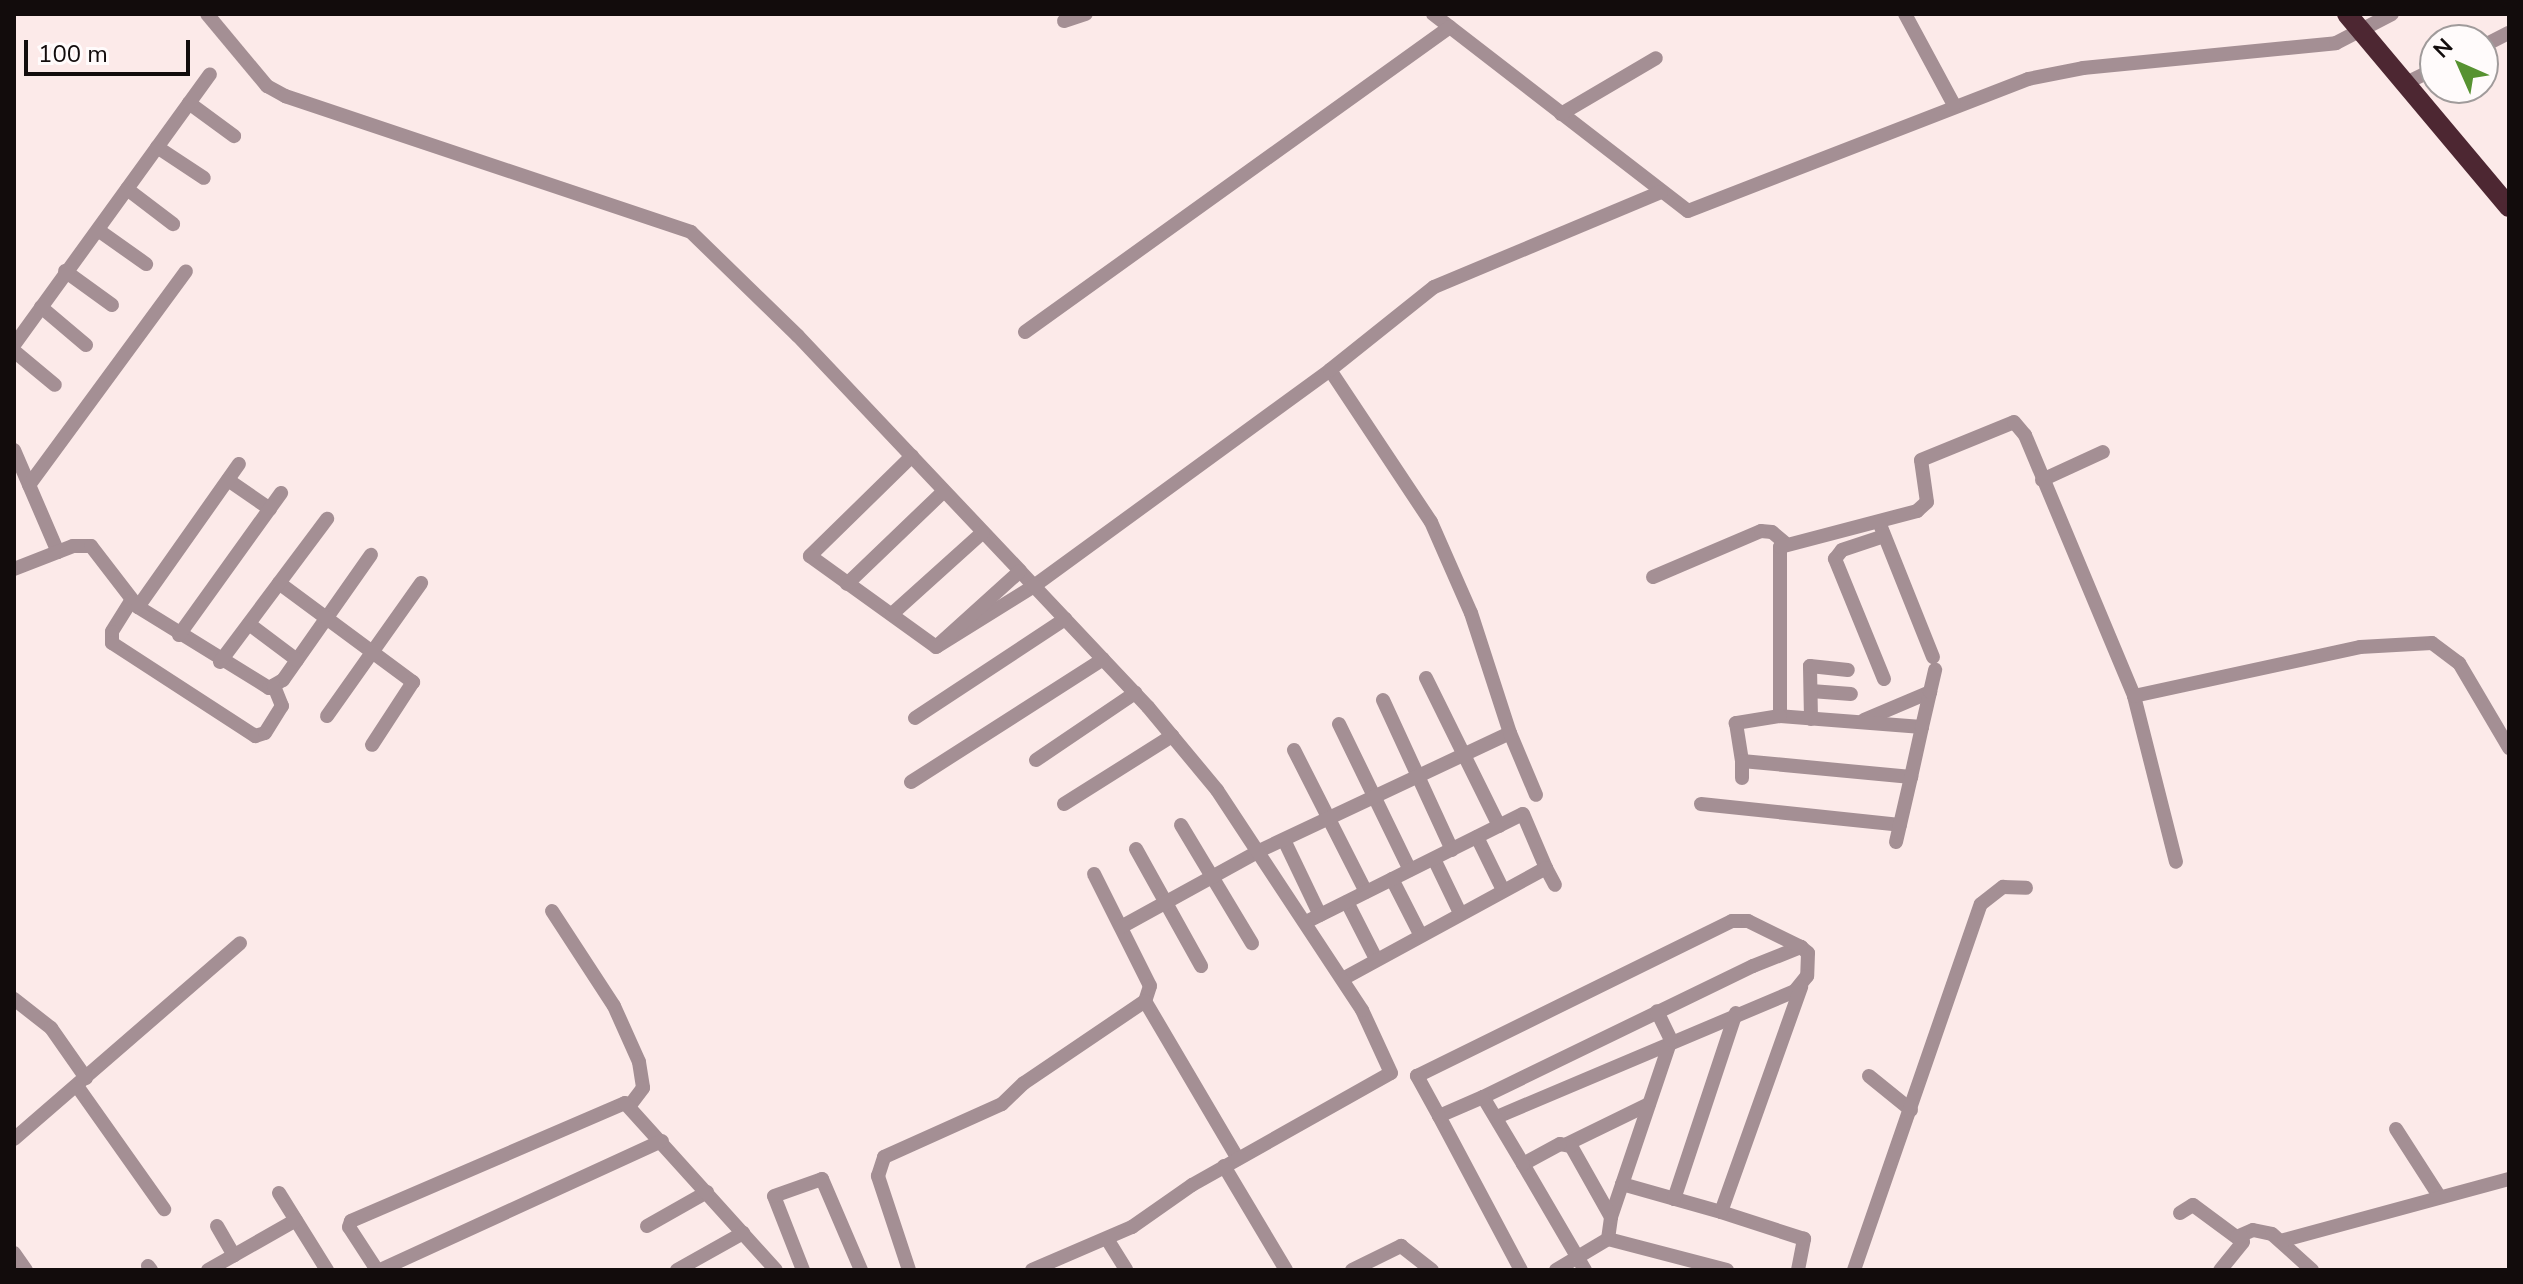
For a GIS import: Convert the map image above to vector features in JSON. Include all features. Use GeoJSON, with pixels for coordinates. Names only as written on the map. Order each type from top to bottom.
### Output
{"type":"FeatureCollection","features":[{"type":"Feature","properties":{"kind":"highway"},"geometry":{"type":"LineString","coordinates":[[2354,22],[2509,207]]}},
{"type":"Feature","properties":{"kind":"street"},"geometry":{"type":"LineString","coordinates":[[207,14],[267,86],[285,96],[691,232],[912,456],[1135,693],[1172,736],[1259,851],[1306,922],[1342,979],[1391,1073],[1231,1163],[1107,1239],[1032,1270]]}},
{"type":"Feature","properties":{"kind":"street"},"geometry":{"type":"LineString","coordinates":[[1064,21],[1086,14]]}},
{"type":"Feature","properties":{"kind":"street"},"geometry":{"type":"LineString","coordinates":[[1025,332],[1443,21],[1461,14]]}},
{"type":"Feature","properties":{"kind":"street"},"geometry":{"type":"LineString","coordinates":[[1905,14],[1954,105]]}},
{"type":"Feature","properties":{"kind":"street"},"geometry":{"type":"LineString","coordinates":[[1443,21],[1688,211],[1697,210],[1954,105],[2058,72],[2336,43],[2354,22],[2392,14]]}},
{"type":"Feature","properties":{"kind":"street"},"geometry":{"type":"LineString","coordinates":[[1561,114],[1656,58]]}},
{"type":"Feature","properties":{"kind":"street"},"geometry":{"type":"LineString","coordinates":[[55,385],[14,348],[65,271],[210,74]]}},
{"type":"Feature","properties":{"kind":"street"},"geometry":{"type":"LineString","coordinates":[[2406,83],[2419,77]]}},
{"type":"Feature","properties":{"kind":"street"},"geometry":{"type":"LineString","coordinates":[[189,103],[234,136]]}},
{"type":"Feature","properties":{"kind":"street"},"geometry":{"type":"LineString","coordinates":[[157,147],[204,178]]}},
{"type":"Feature","properties":{"kind":"street"},"geometry":{"type":"LineString","coordinates":[[127,189],[173,224]]}},
{"type":"Feature","properties":{"kind":"street"},"geometry":{"type":"LineString","coordinates":[[936,647],[1034,586],[1330,370],[1434,287],[1661,192]]}},
{"type":"Feature","properties":{"kind":"street"},"geometry":{"type":"LineString","coordinates":[[98,230],[146,264]]}},
{"type":"Feature","properties":{"kind":"street"},"geometry":{"type":"LineString","coordinates":[[65,271],[112,305]]}},
{"type":"Feature","properties":{"kind":"street"},"geometry":{"type":"LineString","coordinates":[[29,485],[186,271]]}},
{"type":"Feature","properties":{"kind":"street"},"geometry":{"type":"LineString","coordinates":[[41,307],[86,345]]}},
{"type":"Feature","properties":{"kind":"street"},"geometry":{"type":"LineString","coordinates":[[1330,370],[1431,522],[1471,613],[1510,733],[1536,795]]}},
{"type":"Feature","properties":{"kind":"street"},"geometry":{"type":"LineString","coordinates":[[1784,542],[1917,511],[1927,502],[1919,468],[1925,456],[2007,422],[2021,427],[2134,696],[2176,862]]}},
{"type":"Feature","properties":{"kind":"street"},"geometry":{"type":"LineString","coordinates":[[14,450],[58,552]]}},
{"type":"Feature","properties":{"kind":"street"},"geometry":{"type":"LineString","coordinates":[[2042,480],[2103,452]]}},
{"type":"Feature","properties":{"kind":"street"},"geometry":{"type":"LineString","coordinates":[[912,456],[813,550],[812,561],[936,647]]}},
{"type":"Feature","properties":{"kind":"street"},"geometry":{"type":"LineString","coordinates":[[239,464],[112,632],[112,643],[255,736],[265,733],[282,706],[274,686]]}},
{"type":"Feature","properties":{"kind":"street"},"geometry":{"type":"LineString","coordinates":[[228,480],[270,509]]}},
{"type":"Feature","properties":{"kind":"street"},"geometry":{"type":"LineString","coordinates":[[847,584],[944,491]]}},
{"type":"Feature","properties":{"kind":"street"},"geometry":{"type":"LineString","coordinates":[[179,635],[281,493]]}},
{"type":"Feature","properties":{"kind":"street"},"geometry":{"type":"LineString","coordinates":[[220,662],[327,519]]}},
{"type":"Feature","properties":{"kind":"street"},"geometry":{"type":"LineString","coordinates":[[1878,520],[1934,663],[1896,842]]}},
{"type":"Feature","properties":{"kind":"street"},"geometry":{"type":"LineString","coordinates":[[1653,577],[1761,531],[1772,532],[1784,542]]}},
{"type":"Feature","properties":{"kind":"street"},"geometry":{"type":"LineString","coordinates":[[892,614],[983,532]]}},
{"type":"Feature","properties":{"kind":"street"},"geometry":{"type":"LineString","coordinates":[[1884,536],[1842,550],[1835,559],[1884,679]]}},
{"type":"Feature","properties":{"kind":"street"},"geometry":{"type":"LineString","coordinates":[[1780,716],[1776,559],[1784,542]]}},
{"type":"Feature","properties":{"kind":"street"},"geometry":{"type":"LineString","coordinates":[[14,569],[58,552],[91,546],[134,604],[263,688],[274,686],[297,660],[371,555]]}},
{"type":"Feature","properties":{"kind":"street"},"geometry":{"type":"LineString","coordinates":[[936,647],[1020,571]]}},
{"type":"Feature","properties":{"kind":"street"},"geometry":{"type":"LineString","coordinates":[[279,583],[413,682],[372,745]]}},
{"type":"Feature","properties":{"kind":"street"},"geometry":{"type":"LineString","coordinates":[[327,716],[421,583]]}},
{"type":"Feature","properties":{"kind":"street"},"geometry":{"type":"LineString","coordinates":[[915,718],[1065,619]]}},
{"type":"Feature","properties":{"kind":"street"},"geometry":{"type":"LineString","coordinates":[[249,624],[297,660]]}},
{"type":"Feature","properties":{"kind":"street"},"geometry":{"type":"LineString","coordinates":[[2134,696],[2360,647],[2432,643],[2459,663],[2509,748]]}},
{"type":"Feature","properties":{"kind":"street"},"geometry":{"type":"LineString","coordinates":[[911,782],[1103,659]]}},
{"type":"Feature","properties":{"kind":"street"},"geometry":{"type":"LineString","coordinates":[[1811,719],[1810,666],[1848,670]]}},
{"type":"Feature","properties":{"kind":"street"},"geometry":{"type":"LineString","coordinates":[[1426,678],[1499,826]]}},
{"type":"Feature","properties":{"kind":"street"},"geometry":{"type":"LineString","coordinates":[[1811,691],[1851,694]]}},
{"type":"Feature","properties":{"kind":"street"},"geometry":{"type":"LineString","coordinates":[[1860,722],[1930,692]]}},
{"type":"Feature","properties":{"kind":"street"},"geometry":{"type":"LineString","coordinates":[[1036,760],[1135,693]]}},
{"type":"Feature","properties":{"kind":"street"},"geometry":{"type":"LineString","coordinates":[[1383,700],[1452,850]]}},
{"type":"Feature","properties":{"kind":"street"},"geometry":{"type":"LineString","coordinates":[[1742,778],[1736,723],[1780,716],[1922,727]]}},
{"type":"Feature","properties":{"kind":"street"},"geometry":{"type":"LineString","coordinates":[[1339,724],[1410,870]]}},
{"type":"Feature","properties":{"kind":"street"},"geometry":{"type":"LineString","coordinates":[[1121,927],[1215,878],[1259,851],[1510,733]]}},
{"type":"Feature","properties":{"kind":"street"},"geometry":{"type":"LineString","coordinates":[[1064,804],[1172,736]]}},
{"type":"Feature","properties":{"kind":"street"},"geometry":{"type":"LineString","coordinates":[[1294,750],[1366,892]]}},
{"type":"Feature","properties":{"kind":"street"},"geometry":{"type":"LineString","coordinates":[[1742,761],[1911,777]]}},
{"type":"Feature","properties":{"kind":"street"},"geometry":{"type":"LineString","coordinates":[[1701,804],[1900,825]]}},
{"type":"Feature","properties":{"kind":"street"},"geometry":{"type":"LineString","coordinates":[[1306,922],[1523,814],[1555,885]]}},
{"type":"Feature","properties":{"kind":"street"},"geometry":{"type":"LineString","coordinates":[[1181,825],[1252,943]]}},
{"type":"Feature","properties":{"kind":"street"},"geometry":{"type":"LineString","coordinates":[[1477,837],[1503,890]]}},
{"type":"Feature","properties":{"kind":"street"},"geometry":{"type":"LineString","coordinates":[[1284,840],[1320,915]]}},
{"type":"Feature","properties":{"kind":"street"},"geometry":{"type":"LineString","coordinates":[[1136,849],[1201,966]]}},
{"type":"Feature","properties":{"kind":"street"},"geometry":{"type":"LineString","coordinates":[[1434,859],[1460,913]]}},
{"type":"Feature","properties":{"kind":"street"},"geometry":{"type":"LineString","coordinates":[[1342,979],[1546,868]]}},
{"type":"Feature","properties":{"kind":"street"},"geometry":{"type":"LineString","coordinates":[[909,1270],[878,1176],[884,1157],[1002,1104],[1024,1083],[1145,1001],[1150,986],[1094,874]]}},
{"type":"Feature","properties":{"kind":"street"},"geometry":{"type":"LineString","coordinates":[[1392,879],[1420,934]]}},
{"type":"Feature","properties":{"kind":"street"},"geometry":{"type":"LineString","coordinates":[[1854,1270],[1981,904],[2003,887],[2026,888]]}},
{"type":"Feature","properties":{"kind":"street"},"geometry":{"type":"LineString","coordinates":[[1347,902],[1376,959]]}},
{"type":"Feature","properties":{"kind":"street"},"geometry":{"type":"LineString","coordinates":[[552,911],[614,1006],[639,1062],[643,1088],[630,1105]]}},
{"type":"Feature","properties":{"kind":"street"},"geometry":{"type":"LineString","coordinates":[[1521,1270],[1439,1116],[1418,1084],[1421,1073],[1732,921],[1748,921],[1801,947],[1809,957],[1721,1212]]}},
{"type":"Feature","properties":{"kind":"street"},"geometry":{"type":"LineString","coordinates":[[14,1139],[240,943]]}},
{"type":"Feature","properties":{"kind":"street"},"geometry":{"type":"LineString","coordinates":[[1439,1116],[1657,1011],[1801,947]]}},
{"type":"Feature","properties":{"kind":"street"},"geometry":{"type":"LineString","coordinates":[[1497,1117],[1801,987]]}},
{"type":"Feature","properties":{"kind":"street"},"geometry":{"type":"LineString","coordinates":[[14,999],[51,1028],[81,1082],[164,1209]]}},
{"type":"Feature","properties":{"kind":"street"},"geometry":{"type":"LineString","coordinates":[[1145,1001],[1286,1270]]}},
{"type":"Feature","properties":{"kind":"street"},"geometry":{"type":"LineString","coordinates":[[1556,1270],[1582,1263],[1608,1239],[1611,1217],[1671,1040],[1657,1011]]}},
{"type":"Feature","properties":{"kind":"street"},"geometry":{"type":"LineString","coordinates":[[1674,1199],[1736,1013]]}},
{"type":"Feature","properties":{"kind":"street"},"geometry":{"type":"LineString","coordinates":[[1869,1076],[1911,1110]]}},
{"type":"Feature","properties":{"kind":"street"},"geometry":{"type":"LineString","coordinates":[[1483,1097],[1582,1263]]}},
{"type":"Feature","properties":{"kind":"street"},"geometry":{"type":"LineString","coordinates":[[662,1141],[378,1270],[349,1227],[351,1221],[539,1137],[620,1104],[630,1105],[662,1141],[743,1233],[776,1270]]}},
{"type":"Feature","properties":{"kind":"street"},"geometry":{"type":"LineString","coordinates":[[1523,1164],[1649,1104]]}},
{"type":"Feature","properties":{"kind":"street"},"geometry":{"type":"LineString","coordinates":[[2396,1129],[2439,1196]]}},
{"type":"Feature","properties":{"kind":"street"},"geometry":{"type":"LineString","coordinates":[[1567,1144],[1575,1150],[1611,1217]]}},
{"type":"Feature","properties":{"kind":"street"},"geometry":{"type":"LineString","coordinates":[[803,1270],[774,1196],[822,1179],[861,1270]]}},
{"type":"Feature","properties":{"kind":"street"},"geometry":{"type":"LineString","coordinates":[[2284,1240],[2509,1179]]}},
{"type":"Feature","properties":{"kind":"street"},"geometry":{"type":"LineString","coordinates":[[1622,1184],[1805,1240],[1798,1270]]}},
{"type":"Feature","properties":{"kind":"street"},"geometry":{"type":"LineString","coordinates":[[647,1226],[707,1192]]}},
{"type":"Feature","properties":{"kind":"street"},"geometry":{"type":"LineString","coordinates":[[279,1193],[325,1265],[307,1270]]}},
{"type":"Feature","properties":{"kind":"street"},"geometry":{"type":"LineString","coordinates":[[2180,1213],[2193,1205],[2237,1237],[2243,1246],[2220,1270]]}},
{"type":"Feature","properties":{"kind":"street"},"geometry":{"type":"LineString","coordinates":[[208,1270],[296,1220]]}},
{"type":"Feature","properties":{"kind":"street"},"geometry":{"type":"LineString","coordinates":[[217,1226],[234,1255]]}},
{"type":"Feature","properties":{"kind":"street"},"geometry":{"type":"LineString","coordinates":[[2237,1237],[2253,1230],[2284,1240],[2312,1270]]}},
{"type":"Feature","properties":{"kind":"street"},"geometry":{"type":"LineString","coordinates":[[677,1270],[743,1233]]}},
{"type":"Feature","properties":{"kind":"street"},"geometry":{"type":"LineString","coordinates":[[1107,1239],[1126,1270]]}},
{"type":"Feature","properties":{"kind":"street"},"geometry":{"type":"LineString","coordinates":[[1608,1239],[1727,1270]]}},
{"type":"Feature","properties":{"kind":"street"},"geometry":{"type":"LineString","coordinates":[[1355,1270],[1401,1246],[1432,1270]]}},
{"type":"Feature","properties":{"kind":"street"},"geometry":{"type":"LineString","coordinates":[[14,1253],[26,1270]]}}]}
